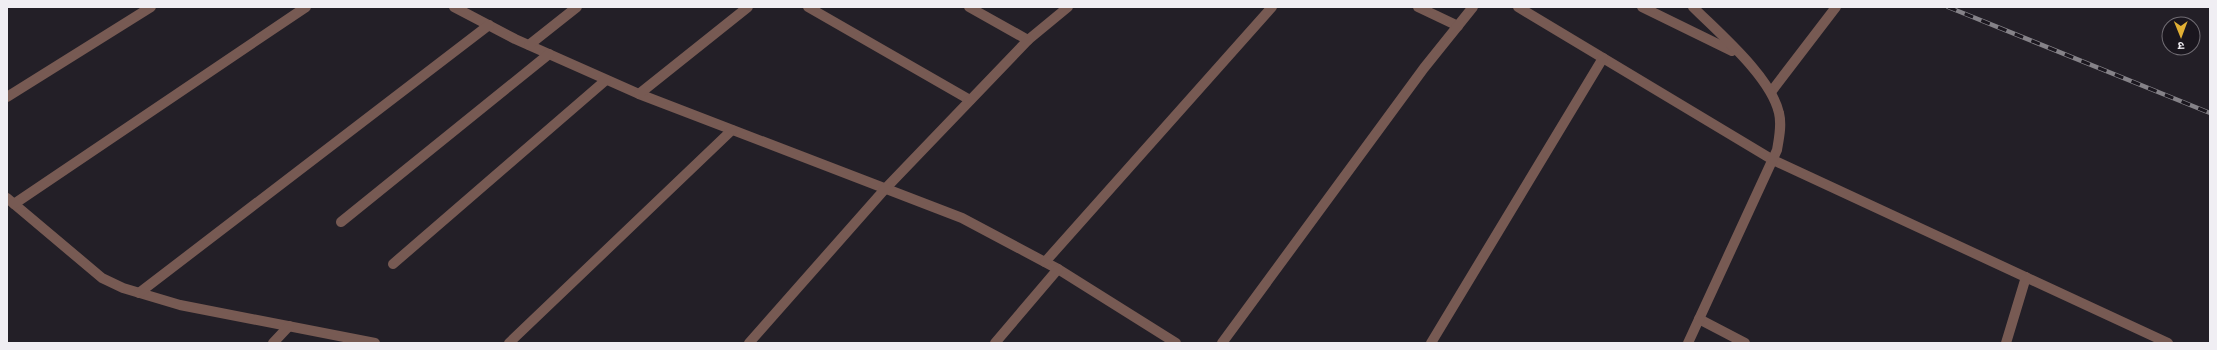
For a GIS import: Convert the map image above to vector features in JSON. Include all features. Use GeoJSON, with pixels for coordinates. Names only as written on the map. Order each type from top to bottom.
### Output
{"type":"FeatureCollection","features":[{"type":"Feature","properties":{"kind":"street"},"geometry":{"type":"LineString","coordinates":[[7,97],[151,7]]}},
{"type":"Feature","properties":{"kind":"street"},"geometry":{"type":"LineString","coordinates":[[306,7],[11,201],[102,278],[139,293],[180,305],[375,343]]}},
{"type":"Feature","properties":{"kind":"street"},"geometry":{"type":"LineString","coordinates":[[454,7],[529,45],[639,94],[962,218],[1058,269],[1176,343]]}},
{"type":"Feature","properties":{"kind":"street"},"geometry":{"type":"LineString","coordinates":[[529,45],[577,7]]}},
{"type":"Feature","properties":{"kind":"street"},"geometry":{"type":"LineString","coordinates":[[639,94],[748,7]]}},
{"type":"Feature","properties":{"kind":"street"},"geometry":{"type":"LineString","coordinates":[[808,7],[970,100]]}},
{"type":"Feature","properties":{"kind":"street"},"geometry":{"type":"LineString","coordinates":[[968,7],[1028,40]]}},
{"type":"Feature","properties":{"kind":"street"},"geometry":{"type":"LineString","coordinates":[[749,343],[885,189],[1028,40],[1068,7]]}},
{"type":"Feature","properties":{"kind":"street"},"geometry":{"type":"LineString","coordinates":[[1045,262],[1272,7]]}},
{"type":"Feature","properties":{"kind":"street"},"geometry":{"type":"LineString","coordinates":[[1418,7],[1458,26]]}},
{"type":"Feature","properties":{"kind":"street"},"geometry":{"type":"LineString","coordinates":[[1222,343],[1424,68],[1473,7]]}},
{"type":"Feature","properties":{"kind":"street"},"geometry":{"type":"LineString","coordinates":[[1518,7],[1773,160],[2168,343]]}},
{"type":"Feature","properties":{"kind":"street"},"geometry":{"type":"LineString","coordinates":[[1642,7],[1739,54]]}},
{"type":"Feature","properties":{"kind":"street"},"geometry":{"type":"LineString","coordinates":[[1688,343],[1773,160],[1777,150],[1780,127],[1778,112],[1771,92],[1739,54],[1693,7]]}},
{"type":"Feature","properties":{"kind":"street"},"geometry":{"type":"LineString","coordinates":[[1771,92],[1836,7]]}},
{"type":"Feature","properties":{"kind":"street"},"geometry":{"type":"LineString","coordinates":[[139,293],[489,25]]}},
{"type":"Feature","properties":{"kind":"street"},"geometry":{"type":"LineString","coordinates":[[340,222],[549,54]]}},
{"type":"Feature","properties":{"kind":"street"},"geometry":{"type":"LineString","coordinates":[[1431,343],[1602,58]]}},
{"type":"Feature","properties":{"kind":"street"},"geometry":{"type":"LineString","coordinates":[[393,264],[606,80]]}},
{"type":"Feature","properties":{"kind":"street"},"geometry":{"type":"LineString","coordinates":[[509,343],[732,130]]}},
{"type":"Feature","properties":{"kind":"street"},"geometry":{"type":"LineString","coordinates":[[995,343],[1058,269]]}},
{"type":"Feature","properties":{"kind":"street"},"geometry":{"type":"LineString","coordinates":[[2006,343],[2026,277]]}},
{"type":"Feature","properties":{"kind":"street"},"geometry":{"type":"LineString","coordinates":[[1699,319],[1745,343]]}},
{"type":"Feature","properties":{"kind":"street"},"geometry":{"type":"LineString","coordinates":[[272,343],[289,326]]}},
{"type":"Feature","properties":{"kind":"railway"},"geometry":{"type":"LineString","coordinates":[[1948,7],[2210,113]]}}]}
